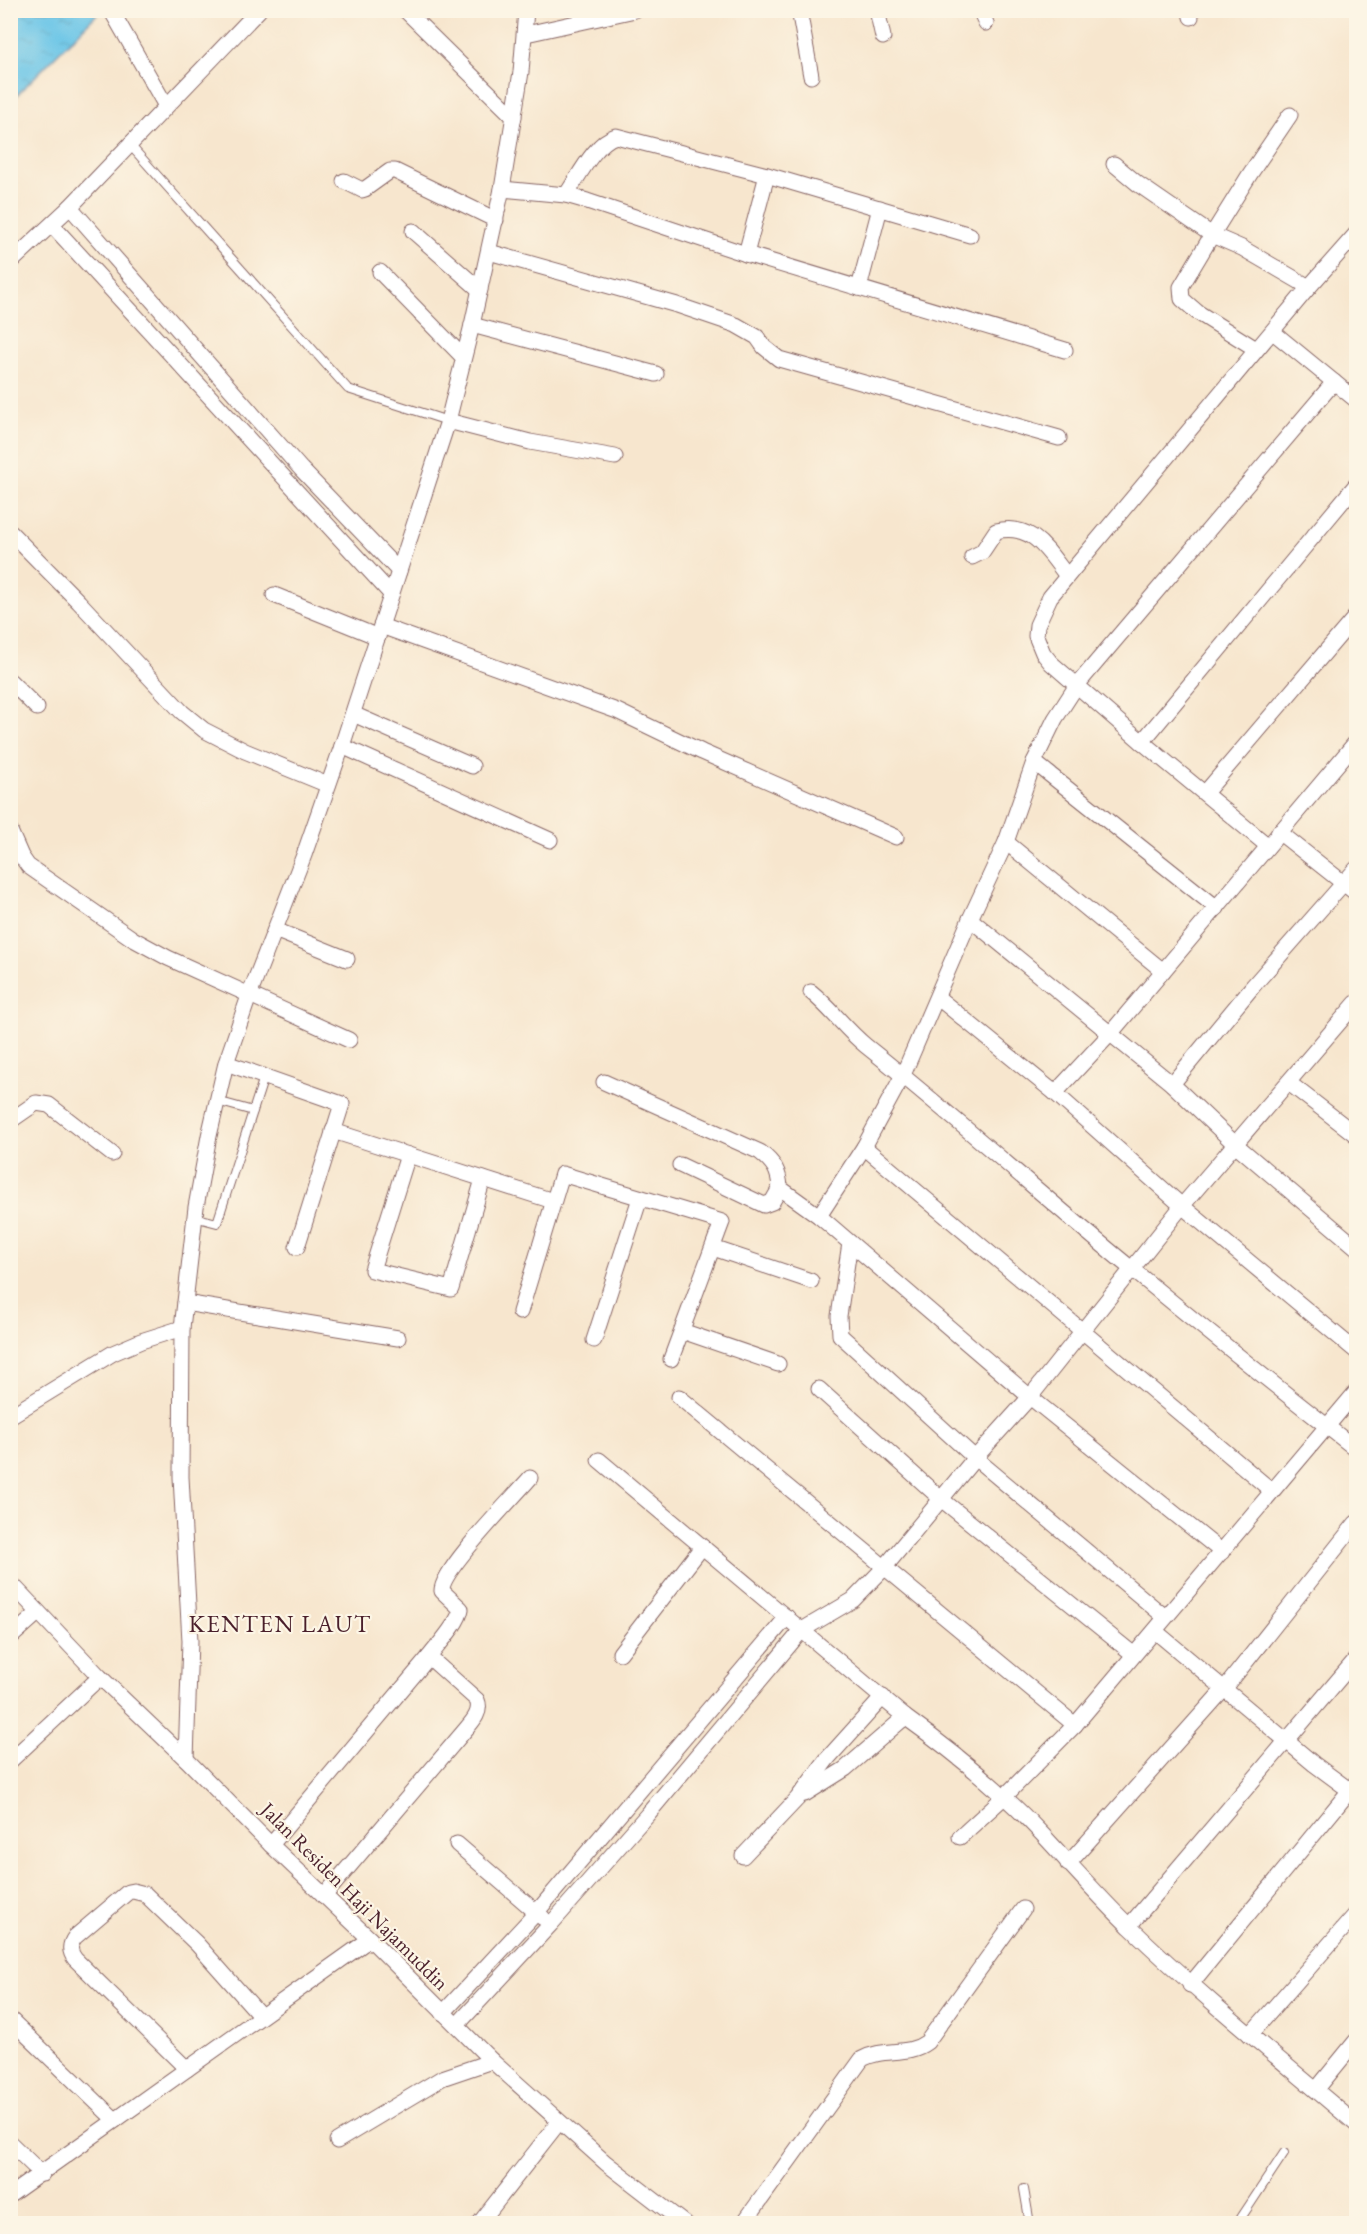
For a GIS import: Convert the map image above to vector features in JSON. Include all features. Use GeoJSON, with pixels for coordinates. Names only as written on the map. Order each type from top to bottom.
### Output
{"type":"FeatureCollection","features":[{"type":"Feature","properties":{"kind":"street"},"geometry":{"type":"LineString","coordinates":[[111,10],[166,106]]}},
{"type":"Feature","properties":{"kind":"street"},"geometry":{"type":"LineString","coordinates":[[10,263],[70,207],[259,10]]}},
{"type":"Feature","properties":{"kind":"street"},"geometry":{"type":"LineString","coordinates":[[405,10],[514,117]]}},
{"type":"Feature","properties":{"kind":"street"},"geometry":{"type":"LineString","coordinates":[[186,1759],[190,1641],[181,1477],[182,1328],[194,1217],[226,1064],[342,746],[448,421],[502,189],[526,34],[526,10]]}},
{"type":"Feature","properties":{"kind":"street"},"geometry":{"type":"LineString","coordinates":[[526,34],[634,10]]}},
{"type":"Feature","properties":{"kind":"street"},"geometry":{"type":"LineString","coordinates":[[799,10],[811,76]]}},
{"type":"Feature","properties":{"kind":"street"},"geometry":{"type":"LineString","coordinates":[[877,10],[883,38]]}},
{"type":"Feature","properties":{"kind":"street"},"geometry":{"type":"LineString","coordinates":[[1256,349],[1197,312],[1182,299],[1180,287],[1250,174],[1290,115]]}},
{"type":"Feature","properties":{"kind":"street"},"geometry":{"type":"LineString","coordinates":[[566,195],[600,146],[609,138],[616,136],[767,175],[970,235]]}},
{"type":"Feature","properties":{"kind":"street"},"geometry":{"type":"LineString","coordinates":[[1114,164],[1138,184],[1212,235],[1242,248],[1309,288]]}},
{"type":"Feature","properties":{"kind":"street"},"geometry":{"type":"LineString","coordinates":[[344,181],[362,190],[367,189],[390,171],[395,171],[496,220]]}},
{"type":"Feature","properties":{"kind":"street"},"geometry":{"type":"LineString","coordinates":[[746,254],[767,175]]}},
{"type":"Feature","properties":{"kind":"street"},"geometry":{"type":"LineString","coordinates":[[502,189],[566,195],[746,254],[1065,350]]}},
{"type":"Feature","properties":{"kind":"street"},"geometry":{"type":"LineString","coordinates":[[70,207],[301,469],[399,571]]}},
{"type":"Feature","properties":{"kind":"street"},"geometry":{"type":"LineString","coordinates":[[859,288],[880,208]]}},
{"type":"Feature","properties":{"kind":"street"},"geometry":{"type":"LineString","coordinates":[[52,225],[391,594]]}},
{"type":"Feature","properties":{"kind":"street"},"geometry":{"type":"LineString","coordinates":[[412,231],[480,290]]}},
{"type":"Feature","properties":{"kind":"street"},"geometry":{"type":"LineString","coordinates":[[1268,846],[1142,742],[1052,663],[1043,653],[1036,636],[1037,625],[1050,597],[1067,576],[1256,349],[1356,234]]}},
{"type":"Feature","properties":{"kind":"street"},"geometry":{"type":"LineString","coordinates":[[489,252],[677,305],[736,325],[757,337],[764,347],[779,359],[1059,438]]}},
{"type":"Feature","properties":{"kind":"street"},"geometry":{"type":"LineString","coordinates":[[380,272],[463,357]]}},
{"type":"Feature","properties":{"kind":"street"},"geometry":{"type":"LineString","coordinates":[[472,325],[656,374]]}},
{"type":"Feature","properties":{"kind":"street"},"geometry":{"type":"LineString","coordinates":[[1273,332],[1356,400]]}},
{"type":"Feature","properties":{"kind":"street"},"geometry":{"type":"LineString","coordinates":[[819,1216],[864,1147],[903,1075],[1006,842],[1035,762],[1055,719],[1077,685],[1334,381]]}},
{"type":"Feature","properties":{"kind":"street"},"geometry":{"type":"LineString","coordinates":[[448,421],[530,442],[615,457]]}},
{"type":"Feature","properties":{"kind":"street"},"geometry":{"type":"LineString","coordinates":[[1142,742],[1356,485]]}},
{"type":"Feature","properties":{"kind":"street"},"geometry":{"type":"LineString","coordinates":[[972,557],[982,552],[996,531],[1019,530],[1040,540],[1067,576]]}},
{"type":"Feature","properties":{"kind":"street"},"geometry":{"type":"LineString","coordinates":[[10,532],[80,602],[182,712],[204,730],[245,751],[328,785]]}},
{"type":"Feature","properties":{"kind":"street"},"geometry":{"type":"LineString","coordinates":[[274,595],[617,711],[702,752],[896,837]]}},
{"type":"Feature","properties":{"kind":"street"},"geometry":{"type":"LineString","coordinates":[[1205,793],[1356,616]]}},
{"type":"Feature","properties":{"kind":"street"},"geometry":{"type":"LineString","coordinates":[[10,681],[37,708]]}},
{"type":"Feature","properties":{"kind":"street"},"geometry":{"type":"LineString","coordinates":[[353,714],[472,766]]}},
{"type":"Feature","properties":{"kind":"street"},"geometry":{"type":"LineString","coordinates":[[1055,1094],[1110,1034],[1356,742]]}},
{"type":"Feature","properties":{"kind":"street"},"geometry":{"type":"LineString","coordinates":[[342,746],[550,840]]}},
{"type":"Feature","properties":{"kind":"street"},"geometry":{"type":"LineString","coordinates":[[1035,762],[1217,908]]}},
{"type":"Feature","properties":{"kind":"street"},"geometry":{"type":"LineString","coordinates":[[10,831],[24,861],[133,939],[168,958],[348,1040]]}},
{"type":"Feature","properties":{"kind":"street"},"geometry":{"type":"LineString","coordinates":[[1280,832],[1351,888]]}},
{"type":"Feature","properties":{"kind":"street"},"geometry":{"type":"LineString","coordinates":[[1006,842],[1163,971]]}},
{"type":"Feature","properties":{"kind":"street"},"geometry":{"type":"LineString","coordinates":[[1172,1084],[1253,986],[1351,888],[1356,869]]}},
{"type":"Feature","properties":{"kind":"street"},"geometry":{"type":"LineString","coordinates":[[970,919],[1172,1084],[1235,1144],[1356,1247]]}},
{"type":"Feature","properties":{"kind":"street"},"geometry":{"type":"LineString","coordinates":[[275,930],[347,959]]}},
{"type":"Feature","properties":{"kind":"street"},"geometry":{"type":"LineString","coordinates":[[811,992],[826,1004],[855,1036],[1132,1270],[1356,1449]]}},
{"type":"Feature","properties":{"kind":"street"},"geometry":{"type":"LineString","coordinates":[[937,997],[1055,1094],[1182,1206],[1356,1351]]}},
{"type":"Feature","properties":{"kind":"street"},"geometry":{"type":"LineString","coordinates":[[457,2025],[607,1860],[802,1630],[853,1600],[884,1568],[975,1458],[1030,1397],[1182,1206],[1356,1003]]}},
{"type":"Feature","properties":{"kind":"street"},"geometry":{"type":"LineString","coordinates":[[226,1064],[342,1104],[297,1247]]}},
{"type":"Feature","properties":{"kind":"street"},"geometry":{"type":"LineString","coordinates":[[604,1082],[760,1152],[775,1166],[780,1188],[772,1202],[764,1205],[680,1165]]}},
{"type":"Feature","properties":{"kind":"street"},"geometry":{"type":"LineString","coordinates":[[1289,1083],[1356,1134]]}},
{"type":"Feature","properties":{"kind":"street"},"geometry":{"type":"LineString","coordinates":[[10,1121],[36,1103],[49,1105],[112,1154]]}},
{"type":"Feature","properties":{"kind":"street"},"geometry":{"type":"LineString","coordinates":[[333,1131],[553,1201]]}},
{"type":"Feature","properties":{"kind":"street"},"geometry":{"type":"LineString","coordinates":[[864,1147],[1272,1491]]}},
{"type":"Feature","properties":{"kind":"street"},"geometry":{"type":"LineString","coordinates":[[408,1155],[372,1270],[451,1289],[483,1179]]}},
{"type":"Feature","properties":{"kind":"street"},"geometry":{"type":"LineString","coordinates":[[520,1312],[562,1174],[722,1222],[671,1359]]}},
{"type":"Feature","properties":{"kind":"street"},"geometry":{"type":"LineString","coordinates":[[780,1188],[819,1216],[1030,1397],[1222,1552]]}},
{"type":"Feature","properties":{"kind":"street"},"geometry":{"type":"LineString","coordinates":[[594,1340],[640,1198]]}},
{"type":"Feature","properties":{"kind":"street"},"geometry":{"type":"LineString","coordinates":[[850,1243],[839,1316],[840,1335],[975,1458],[1165,1617]]}},
{"type":"Feature","properties":{"kind":"street"},"geometry":{"type":"LineString","coordinates":[[712,1248],[811,1281]]}},
{"type":"Feature","properties":{"kind":"street"},"geometry":{"type":"LineString","coordinates":[[185,1303],[398,1338]]}},
{"type":"Feature","properties":{"kind":"street"},"geometry":{"type":"LineString","coordinates":[[10,1416],[113,1353],[182,1328]]}},
{"type":"Feature","properties":{"kind":"street"},"geometry":{"type":"LineString","coordinates":[[682,1330],[778,1364]]}},
{"type":"Feature","properties":{"kind":"street"},"geometry":{"type":"LineString","coordinates":[[819,1389],[941,1499],[1133,1654]]}},
{"type":"Feature","properties":{"kind":"street"},"geometry":{"type":"LineString","coordinates":[[960,1837],[1004,1797],[1075,1725],[1356,1392]]}},
{"type":"Feature","properties":{"kind":"street"},"geometry":{"type":"LineString","coordinates":[[679,1397],[1075,1725]]}},
{"type":"Feature","properties":{"kind":"street"},"geometry":{"type":"LineString","coordinates":[[599,1460],[905,1717],[940,1742],[1004,1797],[1129,1926],[1190,1985],[1356,2124]]}},
{"type":"Feature","properties":{"kind":"street"},"geometry":{"type":"LineString","coordinates":[[271,1845],[429,1657],[461,1612],[459,1607],[442,1592],[444,1581],[464,1553],[530,1478]]}},
{"type":"Feature","properties":{"kind":"street"},"geometry":{"type":"LineString","coordinates":[[1068,1864],[1225,1688],[1356,1523]]}},
{"type":"Feature","properties":{"kind":"street"},"geometry":{"type":"LineString","coordinates":[[620,1653],[702,1547]]}},
{"type":"Feature","properties":{"kind":"street","name":"Jalan Residen Haji Najamuddin"},"geometry":{"type":"LineString","coordinates":[[10,1582],[100,1677],[492,2061],[633,2185],[685,2223]]}},
{"type":"Feature","properties":{"kind":"street"},"geometry":{"type":"LineString","coordinates":[[10,1638],[38,1613]]}},
{"type":"Feature","properties":{"kind":"street"},"geometry":{"type":"LineString","coordinates":[[443,2013],[536,1913],[787,1617]]}},
{"type":"Feature","properties":{"kind":"street"},"geometry":{"type":"LineString","coordinates":[[1155,1631],[1314,1764],[1354,1789],[1190,1985]]}},
{"type":"Feature","properties":{"kind":"street"},"geometry":{"type":"LineString","coordinates":[[324,1896],[478,1712],[480,1705],[477,1700],[429,1657]]}},
{"type":"Feature","properties":{"kind":"street"},"geometry":{"type":"LineString","coordinates":[[1129,1926],[1356,1659]]}},
{"type":"Feature","properties":{"kind":"street"},"geometry":{"type":"LineString","coordinates":[[10,1761],[100,1677]]}},
{"type":"Feature","properties":{"kind":"street"},"geometry":{"type":"LineString","coordinates":[[743,1856],[797,1799],[828,1758],[883,1697]]}},
{"type":"Feature","properties":{"kind":"street"},"geometry":{"type":"LineString","coordinates":[[797,1799],[845,1769],[905,1717]]}},
{"type":"Feature","properties":{"kind":"street"},"geometry":{"type":"LineString","coordinates":[[629,1803],[646,1815]]}},
{"type":"Feature","properties":{"kind":"street"},"geometry":{"type":"LineString","coordinates":[[457,1844],[551,1924]]}},
{"type":"Feature","properties":{"kind":"street"},"geometry":{"type":"LineString","coordinates":[[591,1848],[607,1860]]}},
{"type":"Feature","properties":{"kind":"street"},"geometry":{"type":"LineString","coordinates":[[187,2068],[75,1959],[70,1951],[75,1937],[128,1892],[145,1894],[197,1944],[261,2016]]}},
{"type":"Feature","properties":{"kind":"street"},"geometry":{"type":"LineString","coordinates":[[743,2223],[862,2059],[874,2053],[917,2049],[927,2042],[1023,1909]]}},
{"type":"Feature","properties":{"kind":"street"},"geometry":{"type":"LineString","coordinates":[[1250,2035],[1356,1914]]}},
{"type":"Feature","properties":{"kind":"street"},"geometry":{"type":"LineString","coordinates":[[10,2195],[370,1939]]}},
{"type":"Feature","properties":{"kind":"street"},"geometry":{"type":"LineString","coordinates":[[10,2019],[115,2120]]}},
{"type":"Feature","properties":{"kind":"street"},"geometry":{"type":"LineString","coordinates":[[1316,2090],[1356,2041]]}},
{"type":"Feature","properties":{"kind":"street"},"geometry":{"type":"LineString","coordinates":[[336,2140],[442,2078],[492,2061]]}},
{"type":"Feature","properties":{"kind":"street"},"geometry":{"type":"LineString","coordinates":[[478,2223],[559,2122]]}},
{"type":"Feature","properties":{"kind":"street"},"geometry":{"type":"LineString","coordinates":[[10,2143],[42,2174]]}},
{"type":"Feature","properties":{"kind":"lane"},"geometry":{"type":"LineString","coordinates":[[130,145],[348,389],[448,421]]}},
{"type":"Feature","properties":{"kind":"lane"},"geometry":{"type":"LineString","coordinates":[[194,1217],[217,1223],[264,1077]]}},
{"type":"Feature","properties":{"kind":"lane"},"geometry":{"type":"LineString","coordinates":[[217,1101],[253,1111]]}},
{"type":"Feature","properties":{"kind":"lane"},"geometry":{"type":"LineString","coordinates":[[1237,2223],[1284,2153]]}},
{"type":"Feature","properties":{"kind":"lane"},"geometry":{"type":"LineString","coordinates":[[1024,2189],[1030,2223]]}},
{"type":"Feature","properties":{"kind":"water"},"geometry":{"type":"Polygon","coordinates":[[[10,11],[100,11],[11,101],[10,11]]]}},
{"type":"Feature","properties":{"kind":"district","name":"KENTEN LAUT"},"geometry":{"type":"Point","coordinates":[280,1623]}}]}
